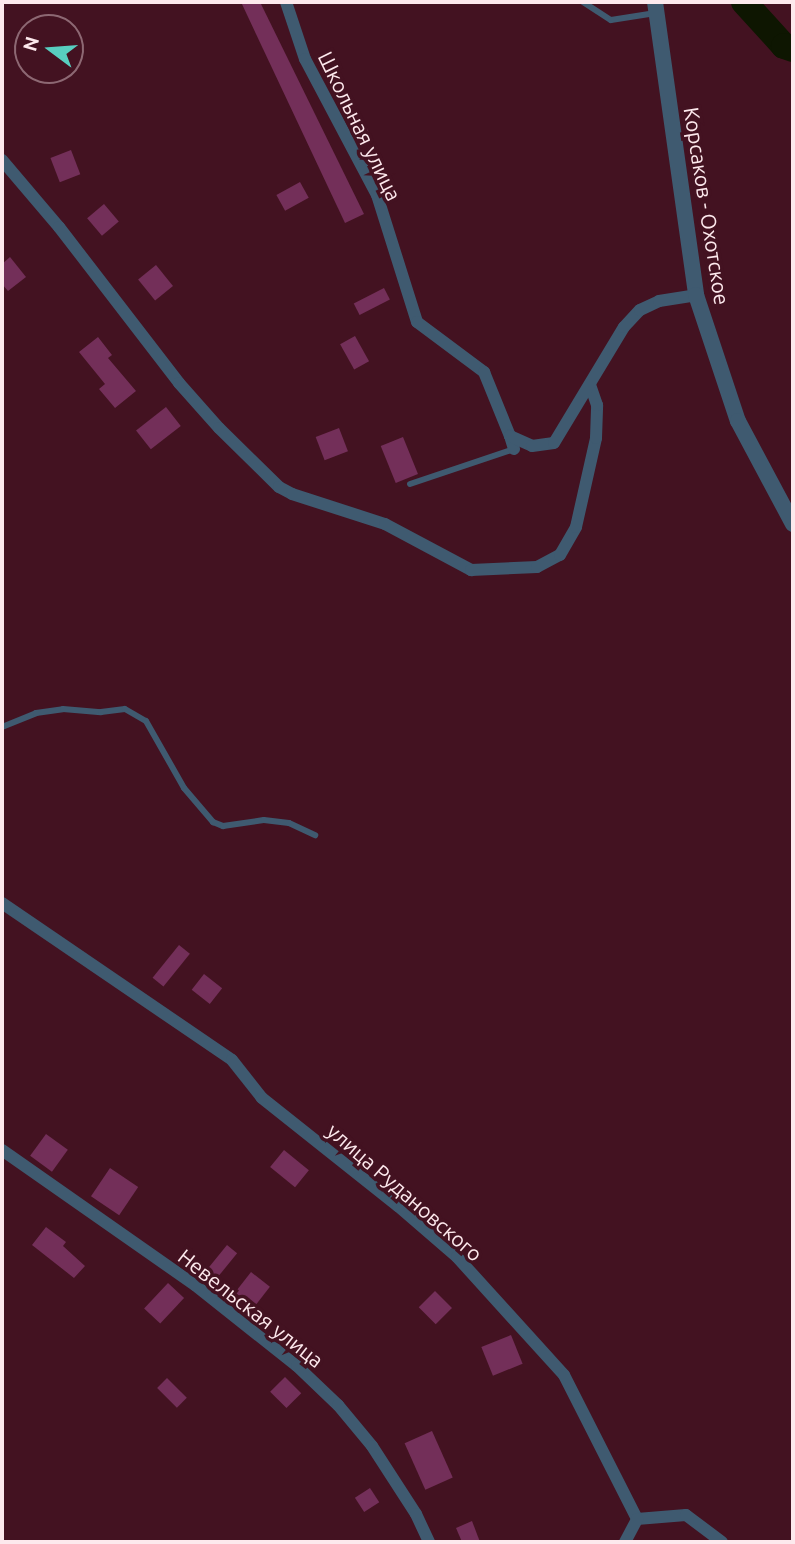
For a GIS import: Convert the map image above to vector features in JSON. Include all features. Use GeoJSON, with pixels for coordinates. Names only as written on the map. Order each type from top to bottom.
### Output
{"type":"FeatureCollection","features":[{"type":"Feature","properties":{"kind":"street","name":"Школьная улица"},"geometry":{"type":"LineString","coordinates":[[286,2],[305,59],[377,195],[417,322],[484,372],[514,449]]}},
{"type":"Feature","properties":{"kind":"street","name":"Корсаков - Охотское"},"geometry":{"type":"LineString","coordinates":[[656,7],[696,295],[738,421],[793,524]]}},
{"type":"Feature","properties":{"kind":"street"},"geometry":{"type":"LineString","coordinates":[[2,160],[219,428],[279,487],[292,494],[385,524],[471,570],[537,567],[560,555],[576,527],[596,438],[597,405],[590,386]]}},
{"type":"Feature","properties":{"kind":"street"},"geometry":{"type":"LineString","coordinates":[[510,436],[531,446],[554,443],[624,327],[640,310],[659,302],[696,295]]}},
{"type":"Feature","properties":{"kind":"street","name":"улица Рудановского"},"geometry":{"type":"LineString","coordinates":[[2,902],[232,1060],[262,1098],[398,1206],[457,1257],[564,1375],[637,1519]]}},
{"type":"Feature","properties":{"kind":"street","name":"Невельская улица"},"geometry":{"type":"LineString","coordinates":[[2,1150],[195,1285],[297,1366],[338,1405],[372,1446],[416,1514],[429,1542]]}},
{"type":"Feature","properties":{"kind":"street"},"geometry":{"type":"LineString","coordinates":[[625,1542],[637,1519],[686,1515],[722,1542]]}},
{"type":"Feature","properties":{"kind":"lane"},"geometry":{"type":"LineString","coordinates":[[583,2],[611,20],[656,7]]}},
{"type":"Feature","properties":{"kind":"lane"},"geometry":{"type":"LineString","coordinates":[[410,484],[514,449]]}},
{"type":"Feature","properties":{"kind":"lane"},"geometry":{"type":"LineString","coordinates":[[2,727],[36,713],[63,709],[102,712],[125,709],[146,721],[184,788],[213,821],[223,826],[264,820],[289,822],[316,835]]}},
{"type":"Feature","properties":{"kind":"building"},"geometry":{"type":"Polygon","coordinates":[[[241,2],[260,2],[364,214],[345,223],[241,2]]]}},
{"type":"Feature","properties":{"kind":"building"},"geometry":{"type":"Polygon","coordinates":[[[366,125],[372,142],[361,146],[353,131],[366,125]]]}},
{"type":"Feature","properties":{"kind":"building"},"geometry":{"type":"Polygon","coordinates":[[[71,150],[80,174],[60,182],[50,158],[71,150]]]}},
{"type":"Feature","properties":{"kind":"building"},"geometry":{"type":"Polygon","coordinates":[[[300,182],[309,198],[285,211],[276,195],[300,182]]]}},
{"type":"Feature","properties":{"kind":"building"},"geometry":{"type":"Polygon","coordinates":[[[104,204],[119,222],[102,236],[87,218],[104,204]]]}},
{"type":"Feature","properties":{"kind":"building"},"geometry":{"type":"Polygon","coordinates":[[[10,257],[26,277],[8,291],[2,284],[2,264],[10,257]]]}},
{"type":"Feature","properties":{"kind":"building"},"geometry":{"type":"Polygon","coordinates":[[[156,265],[173,286],[155,300],[138,279],[156,265]]]}},
{"type":"Feature","properties":{"kind":"building"},"geometry":{"type":"Polygon","coordinates":[[[384,288],[390,300],[360,315],[354,303],[384,288]]]}},
{"type":"Feature","properties":{"kind":"building"},"geometry":{"type":"Polygon","coordinates":[[[355,336],[369,361],[354,370],[340,344],[355,336]]]}},
{"type":"Feature","properties":{"kind":"building"},"geometry":{"type":"Polygon","coordinates":[[[98,337],[112,355],[108,358],[136,391],[115,408],[99,389],[105,384],[79,352],[98,337]]]}},
{"type":"Feature","properties":{"kind":"building"},"geometry":{"type":"Polygon","coordinates":[[[166,407],[181,426],[151,449],[136,430],[166,407]]]}},
{"type":"Feature","properties":{"kind":"building"},"geometry":{"type":"Polygon","coordinates":[[[339,428],[348,451],[325,460],[316,437],[339,428]]]}},
{"type":"Feature","properties":{"kind":"building"},"geometry":{"type":"Polygon","coordinates":[[[403,437],[418,474],[396,483],[381,446],[403,437]]]}},
{"type":"Feature","properties":{"kind":"building"},"geometry":{"type":"Polygon","coordinates":[[[179,945],[190,954],[163,986],[153,978],[179,945]]]}},
{"type":"Feature","properties":{"kind":"building"},"geometry":{"type":"Polygon","coordinates":[[[204,974],[222,988],[210,1004],[192,990],[204,974]]]}},
{"type":"Feature","properties":{"kind":"building"},"geometry":{"type":"Polygon","coordinates":[[[46,1134],[68,1150],[52,1172],[30,1156],[46,1134]]]}},
{"type":"Feature","properties":{"kind":"building"},"geometry":{"type":"Polygon","coordinates":[[[284,1150],[309,1170],[295,1187],[270,1167],[284,1150]]]}},
{"type":"Feature","properties":{"kind":"building"},"geometry":{"type":"Polygon","coordinates":[[[110,1168],[138,1187],[119,1215],[91,1196],[110,1168]]]}},
{"type":"Feature","properties":{"kind":"building"},"geometry":{"type":"Polygon","coordinates":[[[46,1227],[66,1242],[63,1246],[85,1266],[74,1278],[32,1245],[46,1227]]]}},
{"type":"Feature","properties":{"kind":"building"},"geometry":{"type":"Polygon","coordinates":[[[227,1245],[237,1253],[217,1278],[207,1270],[227,1245]]]}},
{"type":"Feature","properties":{"kind":"building"},"geometry":{"type":"Polygon","coordinates":[[[251,1272],[270,1287],[254,1307],[235,1292],[251,1272]]]}},
{"type":"Feature","properties":{"kind":"building"},"geometry":{"type":"Polygon","coordinates":[[[168,1283],[184,1298],[160,1324],[144,1309],[168,1283]]]}},
{"type":"Feature","properties":{"kind":"building"},"geometry":{"type":"Polygon","coordinates":[[[435,1291],[452,1308],[436,1324],[419,1307],[435,1291]]]}},
{"type":"Feature","properties":{"kind":"building"},"geometry":{"type":"Polygon","coordinates":[[[511,1335],[523,1364],[493,1376],[481,1347],[511,1335]]]}},
{"type":"Feature","properties":{"kind":"building"},"geometry":{"type":"Polygon","coordinates":[[[285,1377],[301,1393],[286,1408],[270,1392],[285,1377]]]}},
{"type":"Feature","properties":{"kind":"building"},"geometry":{"type":"Polygon","coordinates":[[[167,1378],[187,1398],[177,1408],[157,1388],[167,1378]]]}},
{"type":"Feature","properties":{"kind":"building"},"geometry":{"type":"Polygon","coordinates":[[[432,1431],[453,1478],[425,1490],[405,1443],[432,1431]]]}},
{"type":"Feature","properties":{"kind":"building"},"geometry":{"type":"Polygon","coordinates":[[[370,1488],[379,1502],[364,1512],[355,1498],[370,1488]]]}},
{"type":"Feature","properties":{"kind":"building"},"geometry":{"type":"Polygon","coordinates":[[[472,1521],[480,1542],[462,1542],[456,1528],[472,1521]]]}},
{"type":"Feature","properties":{"kind":"waterway"},"geometry":{"type":"LineString","coordinates":[[744,2],[784,46],[793,49]]}}]}
